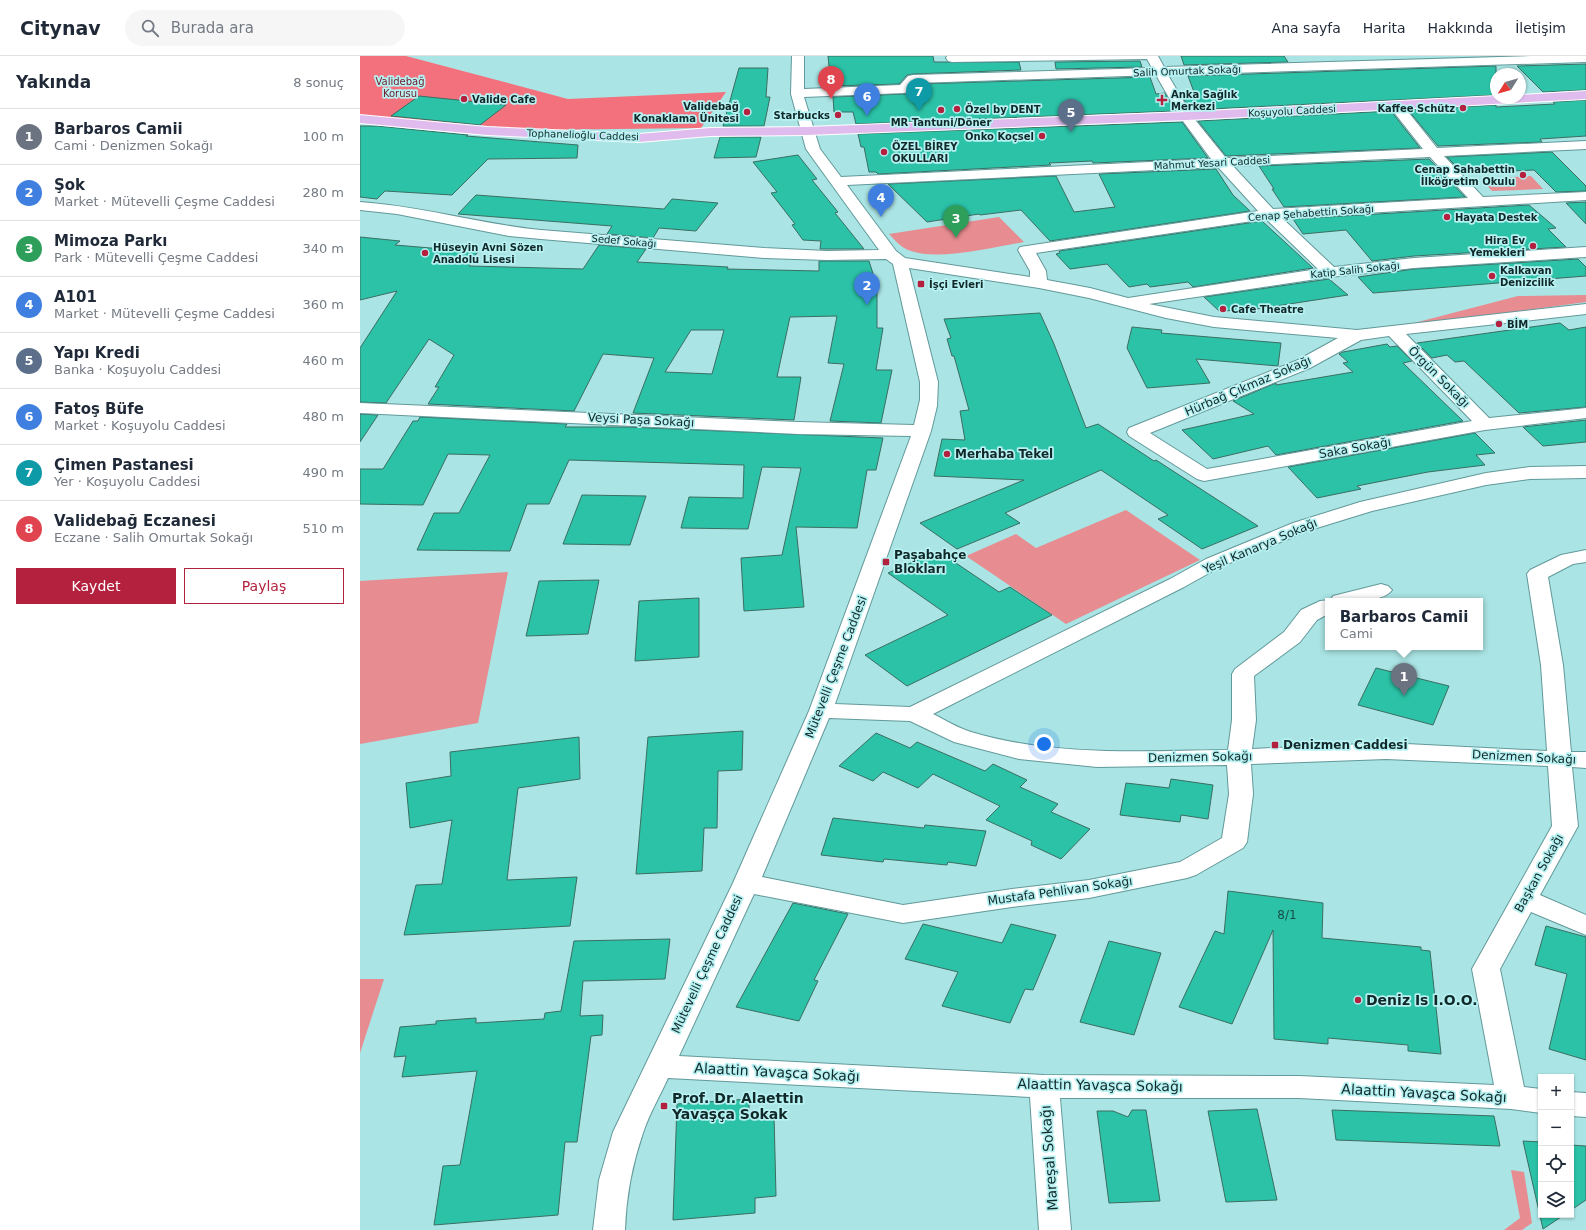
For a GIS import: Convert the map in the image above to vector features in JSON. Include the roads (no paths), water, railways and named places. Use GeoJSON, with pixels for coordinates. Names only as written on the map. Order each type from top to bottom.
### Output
{"type":"FeatureCollection","features":[{"type":"Feature","properties":{"kind":"main road","name":"Koşuyolu Caddesi"},"geometry":{"type":"LineString","coordinates":[[807,131],[1186,116],[1586,95]]}},
{"type":"Feature","properties":{"kind":"main road","name":"Tophanelioğlu Caddesi"},"geometry":{"type":"LineString","coordinates":[[360,119],[487,132],[639,138],[710,132],[807,131]]}},
{"type":"Feature","properties":{"kind":"street","name":"Mütevelli Çeşme Caddesi"},"geometry":{"type":"LineString","coordinates":[[609,1230],[612,1196],[618,1162],[628,1132],[746,883],[821,711],[922,431],[931,394],[895,258],[813,149],[798,93],[798,56]]}},
{"type":"Feature","properties":{"kind":"street"},"geometry":{"type":"LineString","coordinates":[[952,58],[1145,56]]}},
{"type":"Feature","properties":{"kind":"street"},"geometry":{"type":"LineString","coordinates":[[1152,56],[1159,72],[1186,116],[1220,162],[1268,214],[1330,272]]}},
{"type":"Feature","properties":{"kind":"street"},"geometry":{"type":"LineString","coordinates":[[1295,56],[1302,68]]}},
{"type":"Feature","properties":{"kind":"street","name":"Salih Omurtak Sokağı"},"geometry":{"type":"LineString","coordinates":[[798,93],[904,89],[913,79],[1302,68],[1421,60],[1584,59]]}},
{"type":"Feature","properties":{"kind":"street"},"geometry":{"type":"LineString","coordinates":[[1396,106],[1433,152],[1480,203]]}},
{"type":"Feature","properties":{"kind":"street","name":"Mahmut Yesari Caddesi"},"geometry":{"type":"LineString","coordinates":[[837,181],[1586,145]]}},
{"type":"Feature","properties":{"kind":"street","name":"Cenap Şehabettin Sokağı"},"geometry":{"type":"LineString","coordinates":[[1039,283],[1038,271],[1026,250],[1268,214],[1586,196]]}},
{"type":"Feature","properties":{"kind":"street","name":"Sedef Sokağı"},"geometry":{"type":"LineString","coordinates":[[360,206],[413,213],[510,231],[722,251],[895,258],[1039,283],[1125,302],[1166,313],[1214,322],[1357,335]]}},
{"type":"Feature","properties":{"kind":"street","name":"Katip Salih Sokağı"},"geometry":{"type":"LineString","coordinates":[[1125,302],[1330,272],[1414,263],[1586,252]]}},
{"type":"Feature","properties":{"kind":"street"},"geometry":{"type":"LineString","coordinates":[[1357,335],[1586,308]]}},
{"type":"Feature","properties":{"kind":"street","name":"Örgün Sokağı"},"geometry":{"type":"LineString","coordinates":[[1393,331],[1485,424]]}},
{"type":"Feature","properties":{"kind":"street","name":"Hürbağ Çıkmaz Sokağı"},"geometry":{"type":"LineString","coordinates":[[1136,432],[1304,364],[1357,335]]}},
{"type":"Feature","properties":{"kind":"street","name":"Veysi Paşa Sokağı"},"geometry":{"type":"LineString","coordinates":[[360,408],[790,428],[922,431]]}},
{"type":"Feature","properties":{"kind":"street","name":"Saka Sokağı"},"geometry":{"type":"LineString","coordinates":[[1136,432],[1204,476],[1485,424],[1586,413]]}},
{"type":"Feature","properties":{"kind":"street","name":"Yeşil Kanarya Sokağı"},"geometry":{"type":"LineString","coordinates":[[914,714],[1177,583],[1213,563],[1300,527],[1367,506],[1486,479],[1530,473],[1586,472]]}},
{"type":"Feature","properties":{"kind":"street","name":"Başkan Sokağı"},"geometry":{"type":"LineString","coordinates":[[1511,1097],[1486,969],[1565,826],[1558,759],[1552,665],[1537,574],[1568,559],[1586,556]]}},
{"type":"Feature","properties":{"kind":"street"},"geometry":{"type":"LineString","coordinates":[[1352,598],[1381,590]]}},
{"type":"Feature","properties":{"kind":"street","name":"Mustafa Pehlivan Sokağı"},"geometry":{"type":"LineString","coordinates":[[746,883],[903,914],[1012,898],[1089,889],[1187,870],[1234,842],[1241,794],[1239,757],[1244,720],[1243,674],[1292,637],[1308,614],[1325,607]]}},
{"type":"Feature","properties":{"kind":"street","name":"Denizmen Sokağı"},"geometry":{"type":"LineString","coordinates":[[821,711],[914,714],[962,737],[1019,751],[1097,759],[1239,757],[1386,751],[1586,760]]}},
{"type":"Feature","properties":{"kind":"street"},"geometry":{"type":"LineString","coordinates":[[1525,899],[1586,926]]}},
{"type":"Feature","properties":{"kind":"street","name":"Alaattin Yavaşca Sokağı"},"geometry":{"type":"LineString","coordinates":[[660,1066],[1044,1086],[1299,1087],[1511,1097],[1538,1100]]}},
{"type":"Feature","properties":{"kind":"street","name":"Mareşal Sokağı"},"geometry":{"type":"LineString","coordinates":[[1044,1086],[1055,1230]]}},
{"type":"Feature","properties":{"kind":"street"},"geometry":{"type":"LineString","coordinates":[[1574,1104],[1586,1106]]}},
{"type":"Feature","properties":{"kind":"place","name":"Valide Cafe"},"geometry":{"type":"Point","coordinates":[464,99]}},
{"type":"Feature","properties":{"kind":"place","name":"Validebağ Eczanesi"},"geometry":{"type":"Point","coordinates":[831,99]}},
{"type":"Feature","properties":{"kind":"place","name":"Anka Sağlık Merkezi"},"geometry":{"type":"Point","coordinates":[1162,100]}},
{"type":"Feature","properties":{"kind":"place","name":"Kaffee Schütz"},"geometry":{"type":"Point","coordinates":[1463,108]}},
{"type":"Feature","properties":{"kind":"place","name":"Özel by DENT"},"geometry":{"type":"Point","coordinates":[957,109]}},
{"type":"Feature","properties":{"kind":"place","name":"MR Tantuni/Döner"},"geometry":{"type":"Point","coordinates":[941,110]}},
{"type":"Feature","properties":{"kind":"place","name":"Çimen Pastanesi"},"geometry":{"type":"Point","coordinates":[919,111]}},
{"type":"Feature","properties":{"kind":"place","name":"Validebağ Konaklama Ünitesi"},"geometry":{"type":"Point","coordinates":[747,112]}},
{"type":"Feature","properties":{"kind":"place","name":"Starbucks"},"geometry":{"type":"Point","coordinates":[838,115]}},
{"type":"Feature","properties":{"kind":"place","name":"Fatoş Büfe"},"geometry":{"type":"Point","coordinates":[867,116]}},
{"type":"Feature","properties":{"kind":"place","name":"Yapı Kredi"},"geometry":{"type":"Point","coordinates":[1071,132]}},
{"type":"Feature","properties":{"kind":"place","name":"Onko Koçsel"},"geometry":{"type":"Point","coordinates":[1042,136]}},
{"type":"Feature","properties":{"kind":"place","name":"ÖZEL BİREY OKULLARI"},"geometry":{"type":"Point","coordinates":[884,152]}},
{"type":"Feature","properties":{"kind":"place","name":"Cenap Sahabettin İlköğretim Okulu"},"geometry":{"type":"Point","coordinates":[1523,175]}},
{"type":"Feature","properties":{"kind":"place","name":"A101"},"geometry":{"type":"Point","coordinates":[881,217]}},
{"type":"Feature","properties":{"kind":"place","name":"Hayata Destek"},"geometry":{"type":"Point","coordinates":[1447,217]}},
{"type":"Feature","properties":{"kind":"place","name":"Mimoza Parkı"},"geometry":{"type":"Point","coordinates":[956,238]}},
{"type":"Feature","properties":{"kind":"place","name":"Hira Ev Yemekleri"},"geometry":{"type":"Point","coordinates":[1533,246]}},
{"type":"Feature","properties":{"kind":"place","name":"Hüseyin Avni Sözen Anadolu Lisesi"},"geometry":{"type":"Point","coordinates":[425,253]}},
{"type":"Feature","properties":{"kind":"place","name":"Kalkavan Denizcilik"},"geometry":{"type":"Point","coordinates":[1492,276]}},
{"type":"Feature","properties":{"kind":"place","name":"İşçi Evleri"},"geometry":{"type":"Point","coordinates":[921,284]}},
{"type":"Feature","properties":{"kind":"place","name":"Şok"},"geometry":{"type":"Point","coordinates":[867,305]}},
{"type":"Feature","properties":{"kind":"place","name":"Cafe Theatre"},"geometry":{"type":"Point","coordinates":[1223,309]}},
{"type":"Feature","properties":{"kind":"place","name":"BİM"},"geometry":{"type":"Point","coordinates":[1499,324]}},
{"type":"Feature","properties":{"kind":"place","name":"Merhaba Tekel"},"geometry":{"type":"Point","coordinates":[947,454]}},
{"type":"Feature","properties":{"kind":"place","name":"Paşabahçe Blokları"},"geometry":{"type":"Point","coordinates":[886,562]}},
{"type":"Feature","properties":{"kind":"place","name":"Barbaros Camii"},"geometry":{"type":"Point","coordinates":[1404,696]}},
{"type":"Feature","properties":{"kind":"place","name":"Denizmen Caddesi"},"geometry":{"type":"Point","coordinates":[1275,745]}},
{"type":"Feature","properties":{"kind":"place","name":"Deniz Is I.O.O."},"geometry":{"type":"Point","coordinates":[1358,1000]}},
{"type":"Feature","properties":{"kind":"place","name":"Prof. Dr. Alaettin Yavaşça Sokak"},"geometry":{"type":"Point","coordinates":[664,1106]}},
{"type":"Feature","properties":{"kind":"park label","name":"Validebağ Korusu"},"geometry":{"type":"Point","coordinates":[400,86]}}]}
